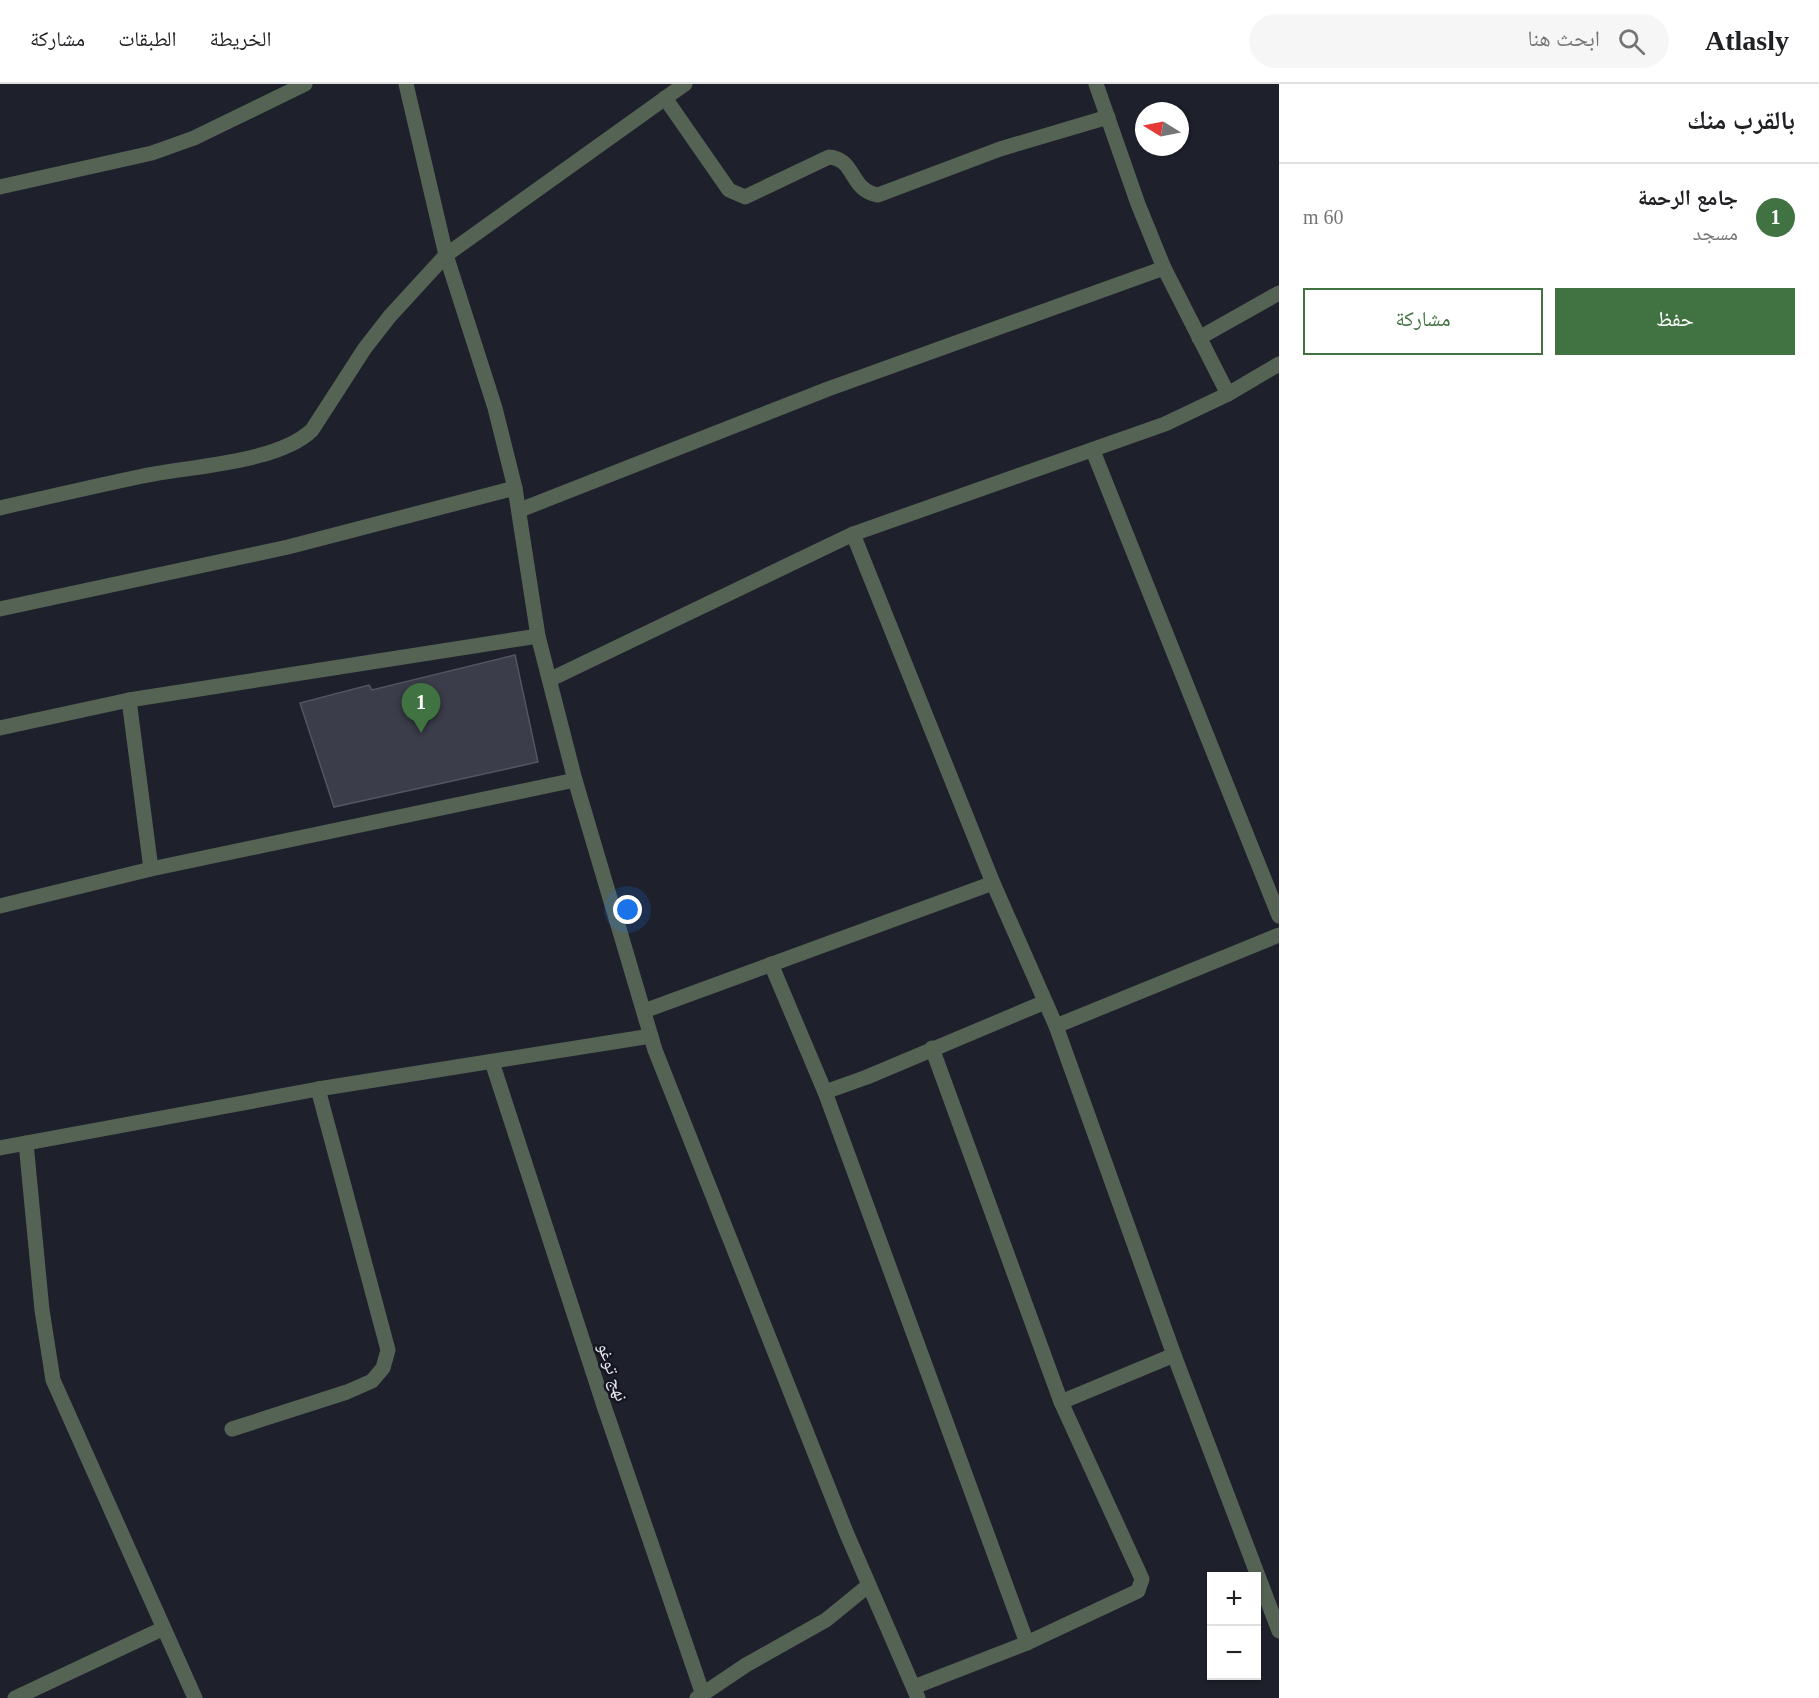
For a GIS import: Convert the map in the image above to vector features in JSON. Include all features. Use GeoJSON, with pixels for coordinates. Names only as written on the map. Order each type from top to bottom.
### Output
{"type":"FeatureCollection","features":[{"type":"Feature","properties":{"kind":"street"},"geometry":{"type":"LineString","coordinates":[[0,187],[152,153],[194,138],[305,84]]}},
{"type":"Feature","properties":{"kind":"street"},"geometry":{"type":"LineString","coordinates":[[406,84],[446,255],[495,408],[515,488],[538,636],[551,679],[575,780],[651,1036],[767,1334],[869,1585],[916,1692],[1132,1594],[1141,1586],[1142,1579],[1061,1402],[932,1048]]}},
{"type":"Feature","properties":{"kind":"street"},"geometry":{"type":"LineString","coordinates":[[0,508],[145,476],[247,458],[288,447],[301,441],[312,430],[384,324],[446,255],[685,84]]}},
{"type":"Feature","properties":{"kind":"street"},"geometry":{"type":"LineString","coordinates":[[1096,84],[1138,204],[1164,268],[1228,394]]}},
{"type":"Feature","properties":{"kind":"street"},"geometry":{"type":"LineString","coordinates":[[665,98],[729,190],[745,197],[829,157],[838,158],[845,163],[859,187],[867,194],[878,195],[1000,149],[1108,117]]}},
{"type":"Feature","properties":{"kind":"street"},"geometry":{"type":"LineString","coordinates":[[520,510],[828,389],[1164,268]]}},
{"type":"Feature","properties":{"kind":"street"},"geometry":{"type":"LineString","coordinates":[[1199,338],[1279,293]]}},
{"type":"Feature","properties":{"kind":"street"},"geometry":{"type":"LineString","coordinates":[[551,679],[853,534],[1165,424],[1228,394],[1279,364]]}},
{"type":"Feature","properties":{"kind":"street"},"geometry":{"type":"LineString","coordinates":[[1093,451],[1279,916]]}},
{"type":"Feature","properties":{"kind":"street"},"geometry":{"type":"LineString","coordinates":[[0,609],[288,548],[515,488]]}},
{"type":"Feature","properties":{"kind":"street"},"geometry":{"type":"LineString","coordinates":[[853,534],[993,883],[1056,1026],[1174,1355],[1279,1631]]}},
{"type":"Feature","properties":{"kind":"street"},"geometry":{"type":"LineString","coordinates":[[0,729],[129,700],[538,636]]}},
{"type":"Feature","properties":{"kind":"street"},"geometry":{"type":"LineString","coordinates":[[129,700],[151,869]]}},
{"type":"Feature","properties":{"kind":"street"},"geometry":{"type":"LineString","coordinates":[[0,906],[151,869],[575,780]]}},
{"type":"Feature","properties":{"kind":"street"},"geometry":{"type":"LineString","coordinates":[[644,1011],[993,883]]}},
{"type":"Feature","properties":{"kind":"street"},"geometry":{"type":"LineString","coordinates":[[1056,1026],[1279,935]]}},
{"type":"Feature","properties":{"kind":"street"},"geometry":{"type":"LineString","coordinates":[[771,964],[825,1092],[1027,1643]]}},
{"type":"Feature","properties":{"kind":"street"},"geometry":{"type":"LineString","coordinates":[[825,1092],[867,1077],[1046,1002]]}},
{"type":"Feature","properties":{"kind":"street"},"geometry":{"type":"LineString","coordinates":[[0,1148],[318,1089],[651,1036]]}},
{"type":"Feature","properties":{"kind":"street","name":"نهج توغو"},"geometry":{"type":"LineString","coordinates":[[492,1062],[699,1695]]}},
{"type":"Feature","properties":{"kind":"street"},"geometry":{"type":"LineString","coordinates":[[232,1429],[347,1392],[372,1381],[383,1368],[388,1350],[318,1089]]}},
{"type":"Feature","properties":{"kind":"street"},"geometry":{"type":"LineString","coordinates":[[26,1143],[42,1310],[53,1380],[162,1629],[195,1698]]}},
{"type":"Feature","properties":{"kind":"street"},"geometry":{"type":"LineString","coordinates":[[1061,1402],[1174,1355]]}},
{"type":"Feature","properties":{"kind":"street"},"geometry":{"type":"LineString","coordinates":[[699,1695],[807,1632],[869,1585]]}},
{"type":"Feature","properties":{"kind":"street"},"geometry":{"type":"LineString","coordinates":[[15,1698],[162,1629]]}},
{"type":"Feature","properties":{"kind":"building"},"geometry":{"type":"Polygon","coordinates":[[[515,655],[538,762],[334,807],[300,703],[369,685],[372,690],[515,655]]]}},
{"type":"Feature","properties":{"kind":"place","name":"جامع الرحمة"},"geometry":{"type":"Point","coordinates":[421,733]}}]}
